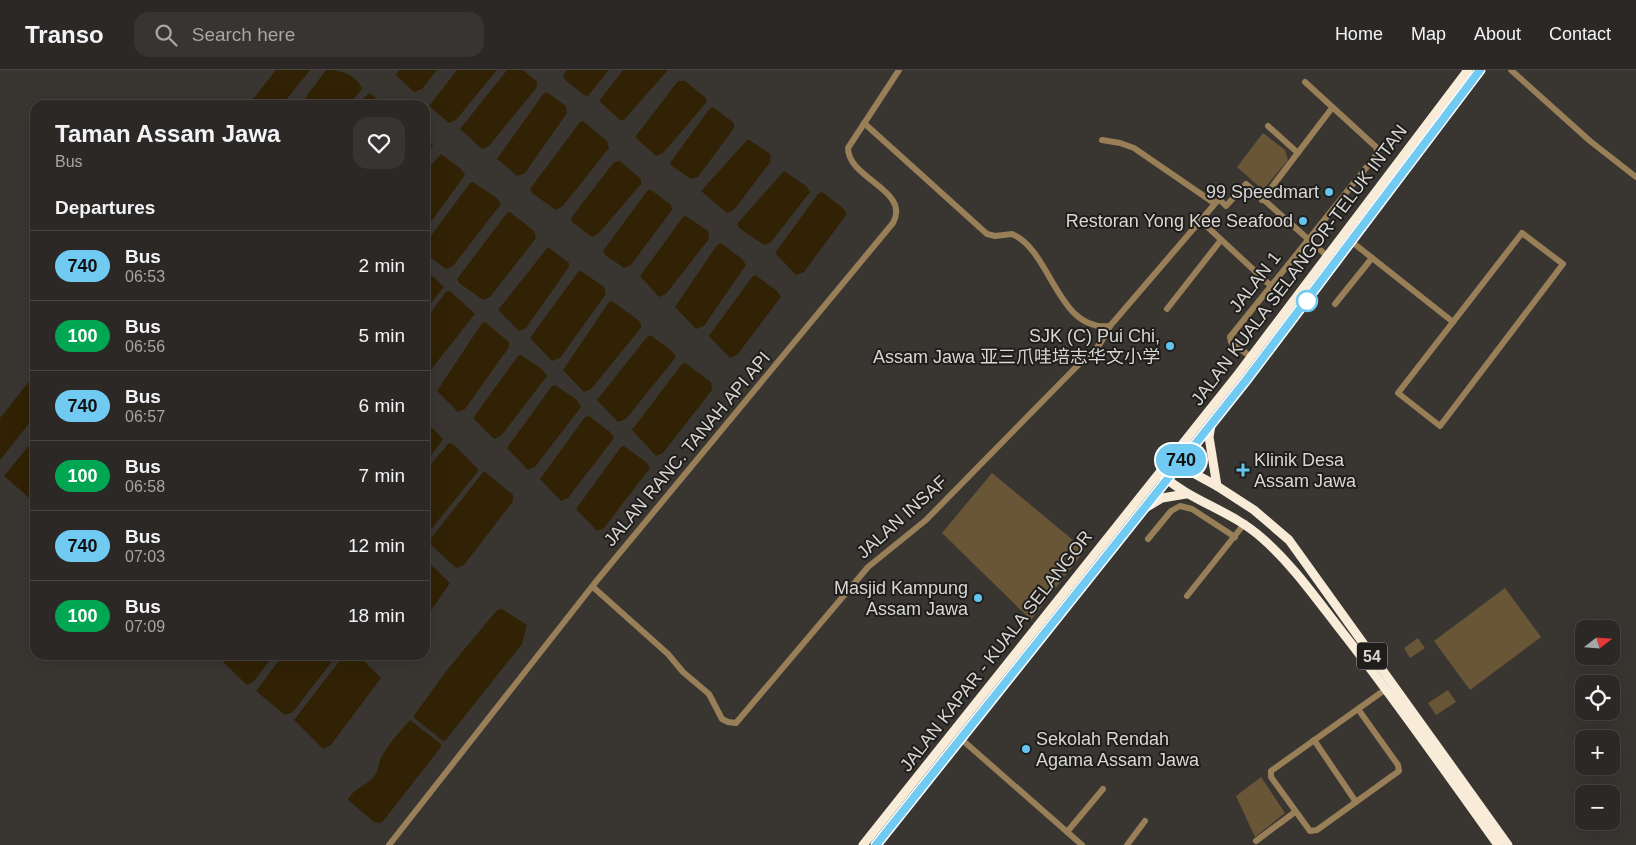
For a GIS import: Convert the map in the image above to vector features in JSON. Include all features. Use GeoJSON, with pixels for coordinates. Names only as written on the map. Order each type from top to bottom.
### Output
{"type":"FeatureCollection","features":[{"type":"Feature","properties":{"kind":"highway","name":"JALAN KUALA SELANGOR-TELUK INTAN"},"geometry":{"type":"LineString","coordinates":[[1157,475],[1251,357],[1326,255],[1468,70]]}},
{"type":"Feature","properties":{"kind":"highway","name":"JALAN KUALA SELANGOR-TELUK INTAN"},"geometry":{"type":"LineString","coordinates":[[1180,462],[1352,242],[1480,70]]}},
{"type":"Feature","properties":{"kind":"highway"},"geometry":{"type":"LineString","coordinates":[[1212,422],[1209,437],[1217,486]]}},
{"type":"Feature","properties":{"kind":"highway","name":"54"},"geometry":{"type":"LineString","coordinates":[[1168,459],[1180,462],[1268,520],[1289,540],[1508,845]]}},
{"type":"Feature","properties":{"kind":"highway","name":"JALAN KAPAR - KUALA SELANGOR"},"geometry":{"type":"LineString","coordinates":[[876,845],[1180,462]]}},
{"type":"Feature","properties":{"kind":"highway","name":"54"},"geometry":{"type":"LineString","coordinates":[[1157,475],[1166,479],[1186,494],[1245,523],[1284,558],[1386,689],[1498,845]]}},
{"type":"Feature","properties":{"kind":"highway","name":"JALAN KAPAR - KUALA SELANGOR"},"geometry":{"type":"LineString","coordinates":[[863,845],[1157,475]]}},
{"type":"Feature","properties":{"kind":"highway"},"geometry":{"type":"LineString","coordinates":[[1138,514],[1162,498],[1186,494]]}},
{"type":"Feature","properties":{"kind":"street","name":"JALAN RANC. TANAH API API"},"geometry":{"type":"LineString","coordinates":[[389,845],[593,587],[893,223],[897,212],[893,201],[849,158],[850,143],[899,70]]}},
{"type":"Feature","properties":{"kind":"street"},"geometry":{"type":"LineString","coordinates":[[1511,70],[1590,140],[1636,177]]}},
{"type":"Feature","properties":{"kind":"street"},"geometry":{"type":"LineString","coordinates":[[1262,200],[1332,108],[1305,82]]}},
{"type":"Feature","properties":{"kind":"street","name":"JALAN 1"},"geometry":{"type":"LineString","coordinates":[[1251,357],[1231,342],[1230,338],[1378,151],[1332,108]]}},
{"type":"Feature","properties":{"kind":"street"},"geometry":{"type":"LineString","coordinates":[[864,123],[987,234],[995,236],[1012,234],[1026,244],[1067,305],[1079,316],[1099,327],[1110,326],[1143,291],[1214,203],[1219,200],[1226,206],[1246,184],[1326,255]]}},
{"type":"Feature","properties":{"kind":"street"},"geometry":{"type":"LineString","coordinates":[[1268,126],[1298,152]]}},
{"type":"Feature","properties":{"kind":"street"},"geometry":{"type":"LineString","coordinates":[[1102,140],[1134,148],[1214,203]]}},
{"type":"Feature","properties":{"kind":"street"},"geometry":{"type":"LineString","coordinates":[[1200,220],[1271,286]]}},
{"type":"Feature","properties":{"kind":"street"},"geometry":{"type":"LineString","coordinates":[[1522,233],[1563,264],[1440,426],[1398,393],[1453,322],[1522,233]]}},
{"type":"Feature","properties":{"kind":"street"},"geometry":{"type":"LineString","coordinates":[[1168,309],[1222,240]]}},
{"type":"Feature","properties":{"kind":"street"},"geometry":{"type":"LineString","coordinates":[[1352,242],[1453,322]]}},
{"type":"Feature","properties":{"kind":"street"},"geometry":{"type":"LineString","coordinates":[[1335,304],[1372,258]]}},
{"type":"Feature","properties":{"kind":"street","name":"JALAN INSAF"},"geometry":{"type":"LineString","coordinates":[[593,587],[668,654],[691,680],[703,689],[722,719],[736,723],[868,567],[926,520],[1085,358],[1103,343],[1110,326]]}},
{"type":"Feature","properties":{"kind":"street"},"geometry":{"type":"LineString","coordinates":[[1148,540],[1171,511],[1180,506],[1192,509],[1235,537]]}},
{"type":"Feature","properties":{"kind":"street"},"geometry":{"type":"LineString","coordinates":[[1187,596],[1245,523]]}},
{"type":"Feature","properties":{"kind":"street"},"geometry":{"type":"LineString","coordinates":[[1358,709],[1398,765],[1397,772],[1317,830],[1310,831],[1271,778],[1273,770],[1314,740],[1386,689]]}},
{"type":"Feature","properties":{"kind":"street"},"geometry":{"type":"LineString","coordinates":[[960,738],[1082,845]]}},
{"type":"Feature","properties":{"kind":"street"},"geometry":{"type":"LineString","coordinates":[[1314,740],[1356,802]]}},
{"type":"Feature","properties":{"kind":"street"},"geometry":{"type":"LineString","coordinates":[[1067,832],[1103,789]]}},
{"type":"Feature","properties":{"kind":"street"},"geometry":{"type":"LineString","coordinates":[[1256,841],[1295,812]]}},
{"type":"Feature","properties":{"kind":"street"},"geometry":{"type":"LineString","coordinates":[[1127,845],[1145,821]]}},
{"type":"Feature","properties":{"kind":"shaded area"},"geometry":{"type":"Polygon","coordinates":[[[276,70],[310,70],[286,100],[252,100],[276,70]]]}},
{"type":"Feature","properties":{"kind":"shaded area"},"geometry":{"type":"Polygon","coordinates":[[[326,70],[352,76],[362,89],[353,100],[304,100],[326,70]]]}},
{"type":"Feature","properties":{"kind":"shaded area"},"geometry":{"type":"Polygon","coordinates":[[[399,70],[437,70],[422,89],[414,92],[396,75],[399,70]]]}},
{"type":"Feature","properties":{"kind":"shaded area"},"geometry":{"type":"Polygon","coordinates":[[[457,70],[497,70],[456,120],[449,123],[430,107],[457,70]]]}},
{"type":"Feature","properties":{"kind":"shaded area"},"geometry":{"type":"Polygon","coordinates":[[[507,70],[523,70],[537,82],[537,87],[489,146],[482,149],[460,129],[507,70]]]}},
{"type":"Feature","properties":{"kind":"shaded area"},"geometry":{"type":"Polygon","coordinates":[[[567,70],[609,70],[588,96],[565,80],[563,76],[567,70]]]}},
{"type":"Feature","properties":{"kind":"shaded area"},"geometry":{"type":"Polygon","coordinates":[[[623,70],[668,70],[624,120],[620,120],[599,101],[623,70]]]}},
{"type":"Feature","properties":{"kind":"shaded area"},"geometry":{"type":"Polygon","coordinates":[[[678,81],[685,81],[706,98],[706,103],[663,153],[656,156],[635,137],[678,81]]]}},
{"type":"Feature","properties":{"kind":"shaded area"},"geometry":{"type":"Polygon","coordinates":[[[547,92],[566,106],[567,113],[525,173],[517,176],[497,159],[544,93],[547,92]]]}},
{"type":"Feature","properties":{"kind":"shaded area"},"geometry":{"type":"Polygon","coordinates":[[[369,93],[379,100],[362,100],[369,93]]]}},
{"type":"Feature","properties":{"kind":"shaded area"},"geometry":{"type":"Polygon","coordinates":[[[713,107],[734,123],[734,128],[698,177],[691,179],[670,163],[710,108],[713,107]]]}},
{"type":"Feature","properties":{"kind":"shaded area"},"geometry":{"type":"Polygon","coordinates":[[[583,121],[607,141],[609,148],[563,206],[556,210],[532,193],[530,189],[580,122],[583,121]]]}},
{"type":"Feature","properties":{"kind":"shaded area"},"geometry":{"type":"Polygon","coordinates":[[[1263,133],[1285,150],[1288,160],[1263,190],[1237,167],[1263,133]]]}},
{"type":"Feature","properties":{"kind":"shaded area"},"geometry":{"type":"Polygon","coordinates":[[[748,139],[770,154],[771,161],[734,210],[727,213],[701,191],[748,139]]]}},
{"type":"Feature","properties":{"kind":"shaded area"},"geometry":{"type":"Polygon","coordinates":[[[441,154],[461,169],[465,175],[430,223],[430,166],[441,154]]]}},
{"type":"Feature","properties":{"kind":"shaded area"},"geometry":{"type":"Polygon","coordinates":[[[620,161],[641,179],[641,184],[598,234],[592,237],[572,222],[571,218],[614,162],[620,161]]]}},
{"type":"Feature","properties":{"kind":"shaded area"},"geometry":{"type":"Polygon","coordinates":[[[784,171],[806,186],[810,192],[771,242],[764,245],[739,228],[737,224],[784,171]]]}},
{"type":"Feature","properties":{"kind":"shaded area"},"geometry":{"type":"Polygon","coordinates":[[[473,182],[497,198],[501,204],[453,266],[446,269],[430,257],[430,237],[470,183],[473,182]]]}},
{"type":"Feature","properties":{"kind":"shaded area"},"geometry":{"type":"Polygon","coordinates":[[[650,189],[671,205],[672,210],[631,265],[624,268],[605,255],[603,251],[650,189]]]}},
{"type":"Feature","properties":{"kind":"shaded area"},"geometry":{"type":"Polygon","coordinates":[[[822,192],[843,208],[847,214],[804,272],[796,275],[775,253],[818,194],[822,192]]]}},
{"type":"Feature","properties":{"kind":"shaded area"},"geometry":{"type":"Polygon","coordinates":[[[510,212],[534,231],[536,238],[490,297],[483,300],[459,283],[457,279],[507,213],[510,212]]]}},
{"type":"Feature","properties":{"kind":"shaded area"},"geometry":{"type":"Polygon","coordinates":[[[686,216],[708,231],[709,239],[666,294],[659,297],[640,276],[683,217],[686,216]]]}},
{"type":"Feature","properties":{"kind":"shaded area"},"geometry":{"type":"Polygon","coordinates":[[[721,243],[742,259],[746,265],[704,326],[696,329],[675,307],[717,245],[721,243]]]}},
{"type":"Feature","properties":{"kind":"shaded area"},"geometry":{"type":"Polygon","coordinates":[[[548,247],[569,263],[569,267],[526,328],[519,331],[498,310],[548,247]]]}},
{"type":"Feature","properties":{"kind":"shaded area"},"geometry":{"type":"Polygon","coordinates":[[[581,271],[604,287],[606,294],[560,358],[552,361],[530,338],[578,272],[581,271]]]}},
{"type":"Feature","properties":{"kind":"shaded area"},"geometry":{"type":"Polygon","coordinates":[[[430,274],[444,287],[430,304],[430,274]]]}},
{"type":"Feature","properties":{"kind":"shaded area"},"geometry":{"type":"Polygon","coordinates":[[[755,275],[777,291],[781,297],[737,355],[730,358],[709,336],[755,275]]]}},
{"type":"Feature","properties":{"kind":"shaded area"},"geometry":{"type":"Polygon","coordinates":[[[450,291],[475,314],[430,371],[430,313],[446,292],[450,291]]]}},
{"type":"Feature","properties":{"kind":"shaded area"},"geometry":{"type":"Polygon","coordinates":[[[612,301],[638,320],[641,328],[591,389],[584,392],[563,370],[609,302],[612,301]]]}},
{"type":"Feature","properties":{"kind":"shaded area"},"geometry":{"type":"Polygon","coordinates":[[[485,322],[509,342],[509,347],[465,409],[458,412],[437,391],[482,323],[485,322]]]}},
{"type":"Feature","properties":{"kind":"shaded area"},"geometry":{"type":"Polygon","coordinates":[[[650,335],[672,351],[676,357],[626,419],[618,422],[597,400],[650,335]]]}},
{"type":"Feature","properties":{"kind":"shaded area"},"geometry":{"type":"Polygon","coordinates":[[[521,355],[543,370],[547,376],[501,436],[494,439],[473,418],[518,356],[521,355]]]}},
{"type":"Feature","properties":{"kind":"shaded area"},"geometry":{"type":"Polygon","coordinates":[[[685,363],[711,382],[712,390],[663,453],[656,456],[632,430],[682,364],[685,363]]]}},
{"type":"Feature","properties":{"kind":"shaded area"},"geometry":{"type":"Polygon","coordinates":[[[30,380],[30,422],[0,460],[0,418],[30,380]]]}},
{"type":"Feature","properties":{"kind":"shaded area"},"geometry":{"type":"Polygon","coordinates":[[[555,385],[577,400],[581,407],[535,467],[528,470],[507,448],[552,386],[555,385]]]}},
{"type":"Feature","properties":{"kind":"shaded area"},"geometry":{"type":"Polygon","coordinates":[[[589,416],[610,432],[614,438],[568,498],[561,501],[540,479],[585,417],[589,416]]]}},
{"type":"Feature","properties":{"kind":"shaded area"},"geometry":{"type":"Polygon","coordinates":[[[430,425],[443,439],[430,457],[430,425]]]}},
{"type":"Feature","properties":{"kind":"shaded area"},"geometry":{"type":"Polygon","coordinates":[[[449,443],[453,444],[479,470],[430,531],[430,465],[449,443]]]}},
{"type":"Feature","properties":{"kind":"shaded area"},"geometry":{"type":"Polygon","coordinates":[[[30,444],[30,499],[4,476],[30,444]]]}},
{"type":"Feature","properties":{"kind":"shaded area"},"geometry":{"type":"Polygon","coordinates":[[[624,446],[646,462],[650,468],[604,528],[597,531],[576,509],[621,447],[624,446]]]}},
{"type":"Feature","properties":{"kind":"shaded area"},"geometry":{"type":"Polygon","coordinates":[[[484,471],[513,495],[513,501],[464,565],[456,568],[430,544],[430,539],[484,471]]]}},
{"type":"Feature","properties":{"kind":"shaded area"},"geometry":{"type":"Polygon","coordinates":[[[992,473],[1085,550],[1031,620],[942,533],[992,473]]]}},
{"type":"Feature","properties":{"kind":"shaded area"},"geometry":{"type":"Polygon","coordinates":[[[430,564],[450,583],[430,612],[430,564]]]}},
{"type":"Feature","properties":{"kind":"shaded area"},"geometry":{"type":"Polygon","coordinates":[[[1505,588],[1541,637],[1470,690],[1434,641],[1505,588]]]}},
{"type":"Feature","properties":{"kind":"shaded area"},"geometry":{"type":"Polygon","coordinates":[[[502,609],[527,625],[522,644],[445,741],[442,740],[413,717],[447,670],[497,610],[502,609]]]}},
{"type":"Feature","properties":{"kind":"shaded area"},"geometry":{"type":"Polygon","coordinates":[[[1418,638],[1425,648],[1410,658],[1404,648],[1418,638]]]}},
{"type":"Feature","properties":{"kind":"shaded area"},"geometry":{"type":"Polygon","coordinates":[[[223,660],[270,660],[254,681],[247,685],[223,660]]]}},
{"type":"Feature","properties":{"kind":"shaded area"},"geometry":{"type":"Polygon","coordinates":[[[279,660],[333,660],[293,712],[285,715],[256,691],[279,660]]]}},
{"type":"Feature","properties":{"kind":"shaded area"},"geometry":{"type":"Polygon","coordinates":[[[340,660],[363,660],[381,678],[331,745],[323,749],[294,720],[340,660]]]}},
{"type":"Feature","properties":{"kind":"shaded area"},"geometry":{"type":"Polygon","coordinates":[[[1448,690],[1456,702],[1436,715],[1428,703],[1448,690]]]}},
{"type":"Feature","properties":{"kind":"shaded area"},"geometry":{"type":"Polygon","coordinates":[[[410,720],[441,744],[441,747],[384,820],[381,823],[374,822],[348,800],[353,793],[376,774],[384,753],[410,720]]]}},
{"type":"Feature","properties":{"kind":"shaded area"},"geometry":{"type":"Polygon","coordinates":[[[1261,777],[1285,813],[1255,837],[1236,796],[1261,777]]]}},
{"type":"Feature","properties":{"kind":"bus line","name":"740"},"geometry":{"type":"LineString","coordinates":[[876,845],[1247,379],[1480,70]]}},
{"type":"Feature","properties":{"kind":"place","name":"99 Speedmart"},"geometry":{"type":"Point","coordinates":[1329,192]}},
{"type":"Feature","properties":{"kind":"place","name":"Restoran Yong Kee Seafood"},"geometry":{"type":"Point","coordinates":[1303,221]}},
{"type":"Feature","properties":{"kind":"place","name":"SJK (C) Pui Chi, Assam Jawa 亚三爪哇培志华文小学"},"geometry":{"type":"Point","coordinates":[1170,346]}},
{"type":"Feature","properties":{"kind":"place","name":"Klinik Desa Assam Jawa"},"geometry":{"type":"Point","coordinates":[1243,470]}},
{"type":"Feature","properties":{"kind":"place","name":"Masjid Kampung Assam Jawa"},"geometry":{"type":"Point","coordinates":[978,598]}},
{"type":"Feature","properties":{"kind":"place","name":"Sekolah Rendah Agama Assam Jawa"},"geometry":{"type":"Point","coordinates":[1026,749]}}]}
